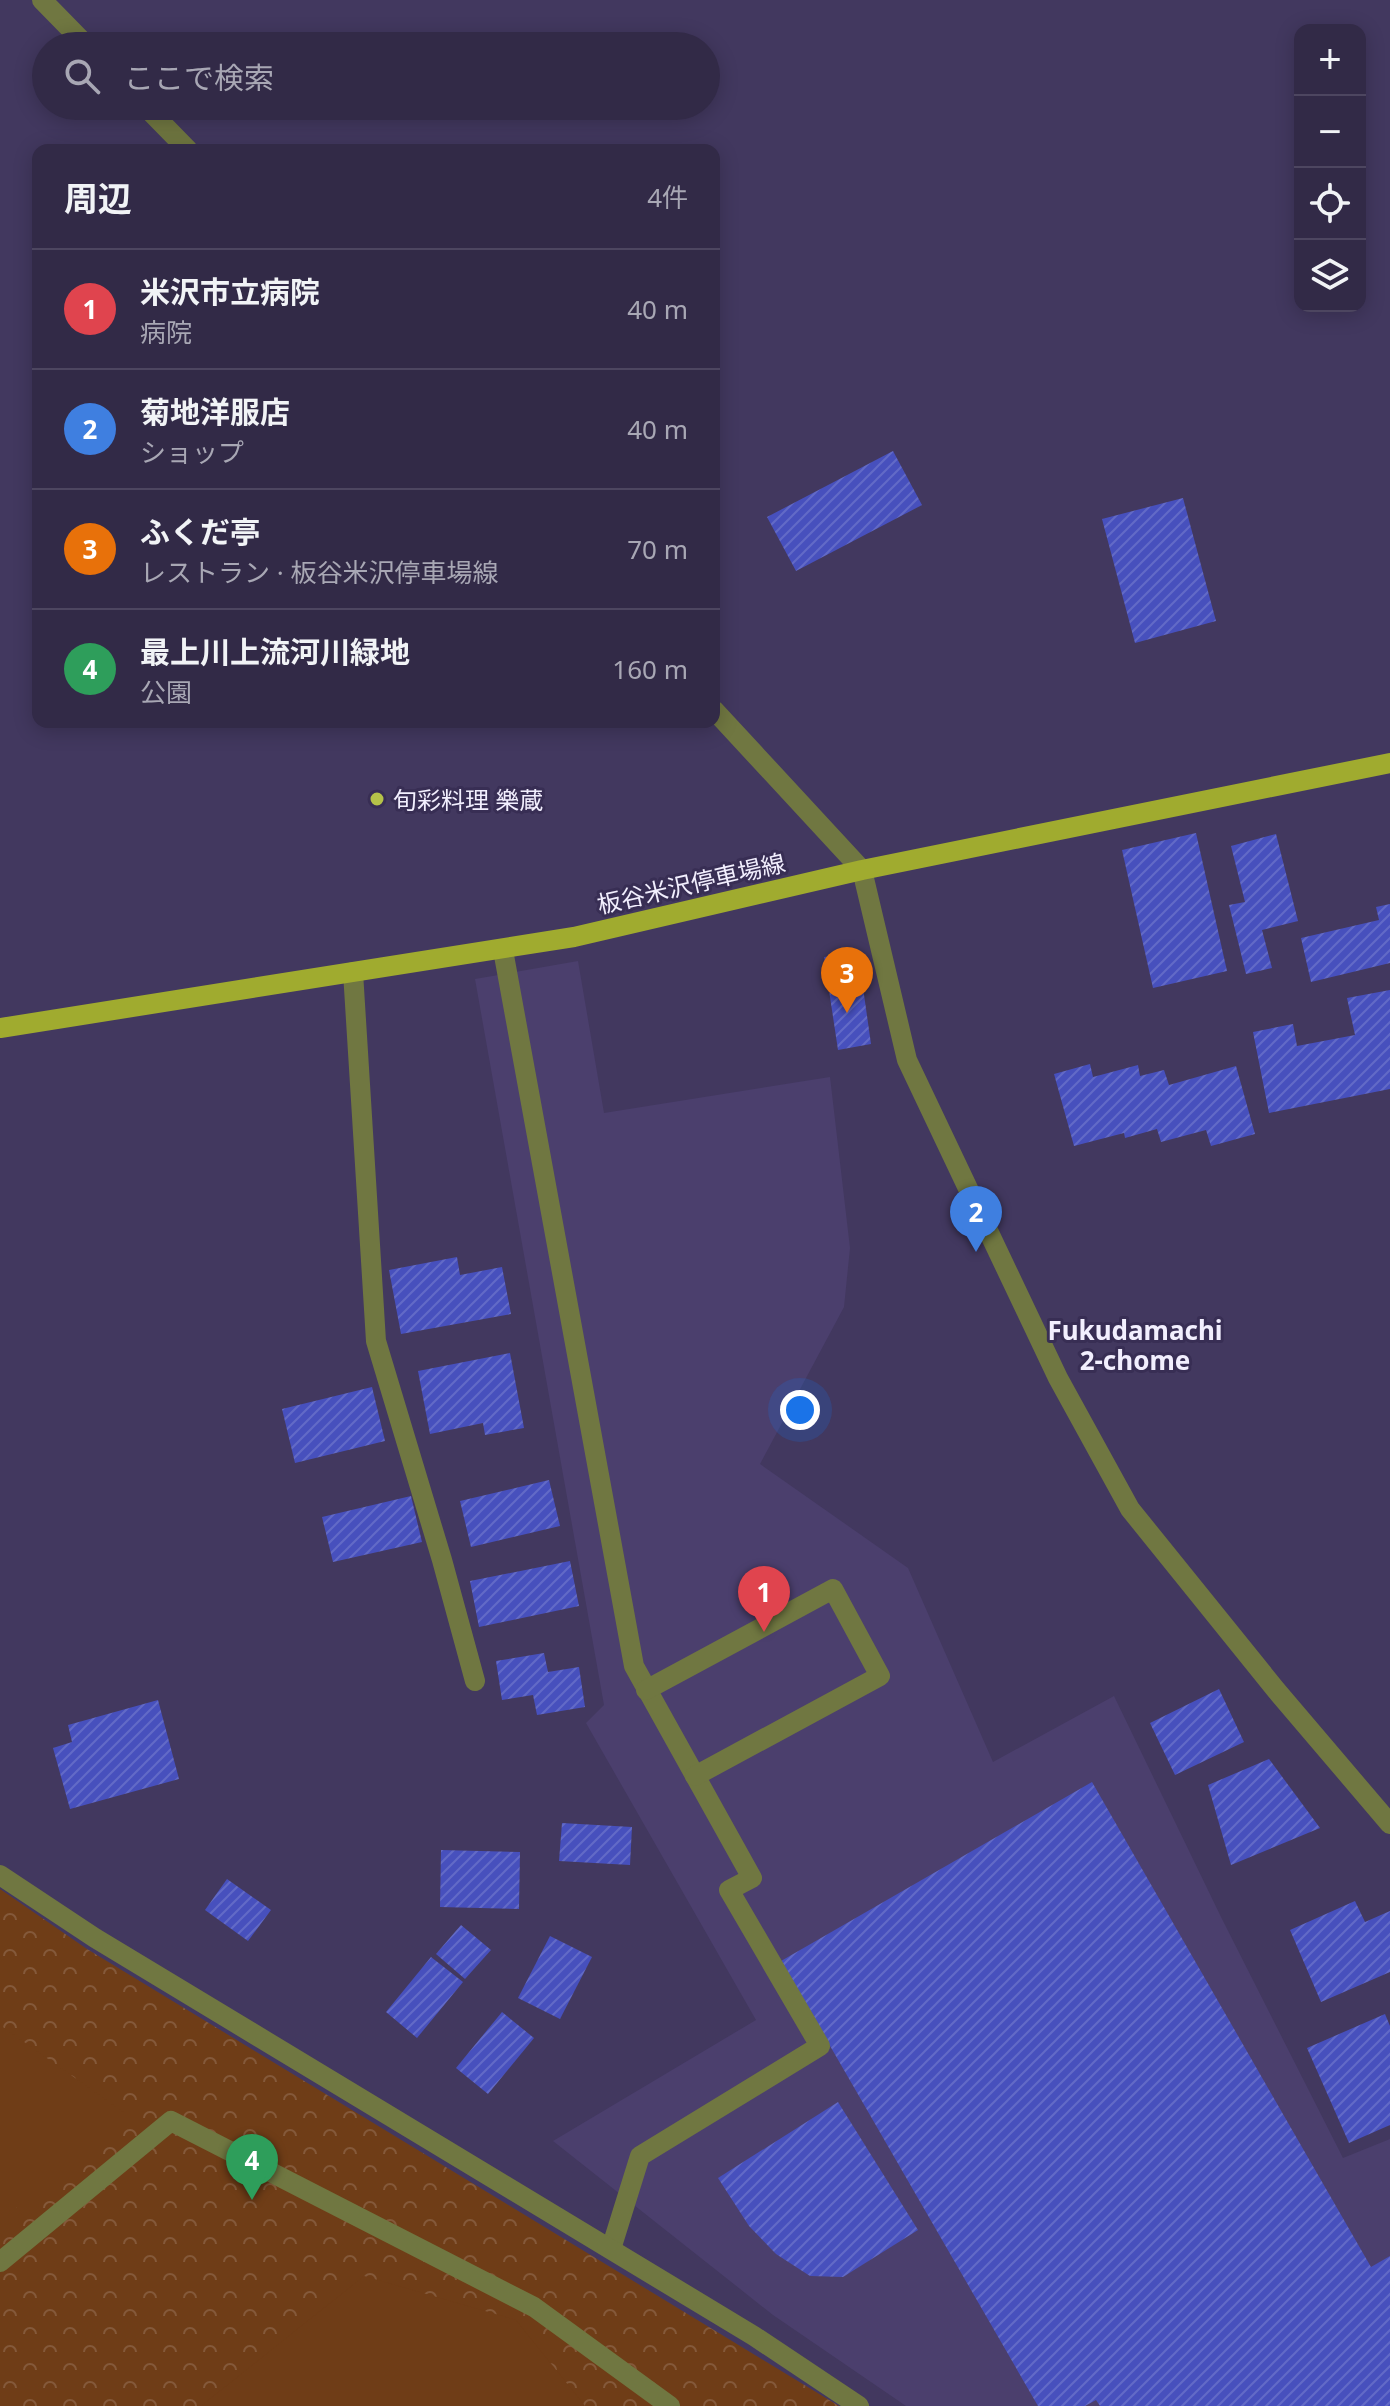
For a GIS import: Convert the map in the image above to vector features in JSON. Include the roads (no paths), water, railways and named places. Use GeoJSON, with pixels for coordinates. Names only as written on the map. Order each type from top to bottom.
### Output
{"type":"FeatureCollection","features":[{"type":"Feature","properties":{"kind":"main road","name":"板谷米沢停車場線"},"geometry":{"type":"LineString","coordinates":[[0,1028],[589,934],[862,870],[1390,763]]}},
{"type":"Feature","properties":{"kind":"street"},"geometry":{"type":"LineString","coordinates":[[42,0],[73,32]]}},
{"type":"Feature","properties":{"kind":"street"},"geometry":{"type":"LineString","coordinates":[[159,120],[182,144]]}},
{"type":"Feature","properties":{"kind":"street"},"geometry":{"type":"LineString","coordinates":[[720,716],[862,870],[907,1060],[1058,1378],[1108,1470],[1139,1521],[1390,1824]]}},
{"type":"Feature","properties":{"kind":"street"},"geometry":{"type":"LineString","coordinates":[[503,950],[634,1666],[752,1878],[729,1890],[820,2046],[640,2156],[611,2249]]}},
{"type":"Feature","properties":{"kind":"street"},"geometry":{"type":"LineString","coordinates":[[353,972],[376,1341],[475,1681]]}},
{"type":"Feature","properties":{"kind":"street"},"geometry":{"type":"LineString","coordinates":[[646,1690],[833,1589],[880,1676],[695,1776]]}},
{"type":"Feature","properties":{"kind":"street"},"geometry":{"type":"LineString","coordinates":[[0,1875],[109,1946],[754,2336],[859,2406]]}},
{"type":"Feature","properties":{"kind":"street"},"geometry":{"type":"LineString","coordinates":[[0,2262],[171,2121],[534,2307],[670,2406]]}},
{"type":"Feature","properties":{"kind":"place","name":"旬彩料理 樂蔵"},"geometry":{"type":"Point","coordinates":[377,799]}},
{"type":"Feature","properties":{"kind":"place","name":"ふくだ亭"},"geometry":{"type":"Point","coordinates":[847,1013]}},
{"type":"Feature","properties":{"kind":"place","name":"菊地洋服店"},"geometry":{"type":"Point","coordinates":[976,1252]}},
{"type":"Feature","properties":{"kind":"place","name":"米沢市立病院"},"geometry":{"type":"Point","coordinates":[764,1632]}},
{"type":"Feature","properties":{"kind":"place","name":"最上川上流河川緑地"},"geometry":{"type":"Point","coordinates":[252,2200]}},
{"type":"Feature","properties":{"kind":"district","name":"Fukudamachi 2-chome"},"geometry":{"type":"Point","coordinates":[1135,1345]}}]}
